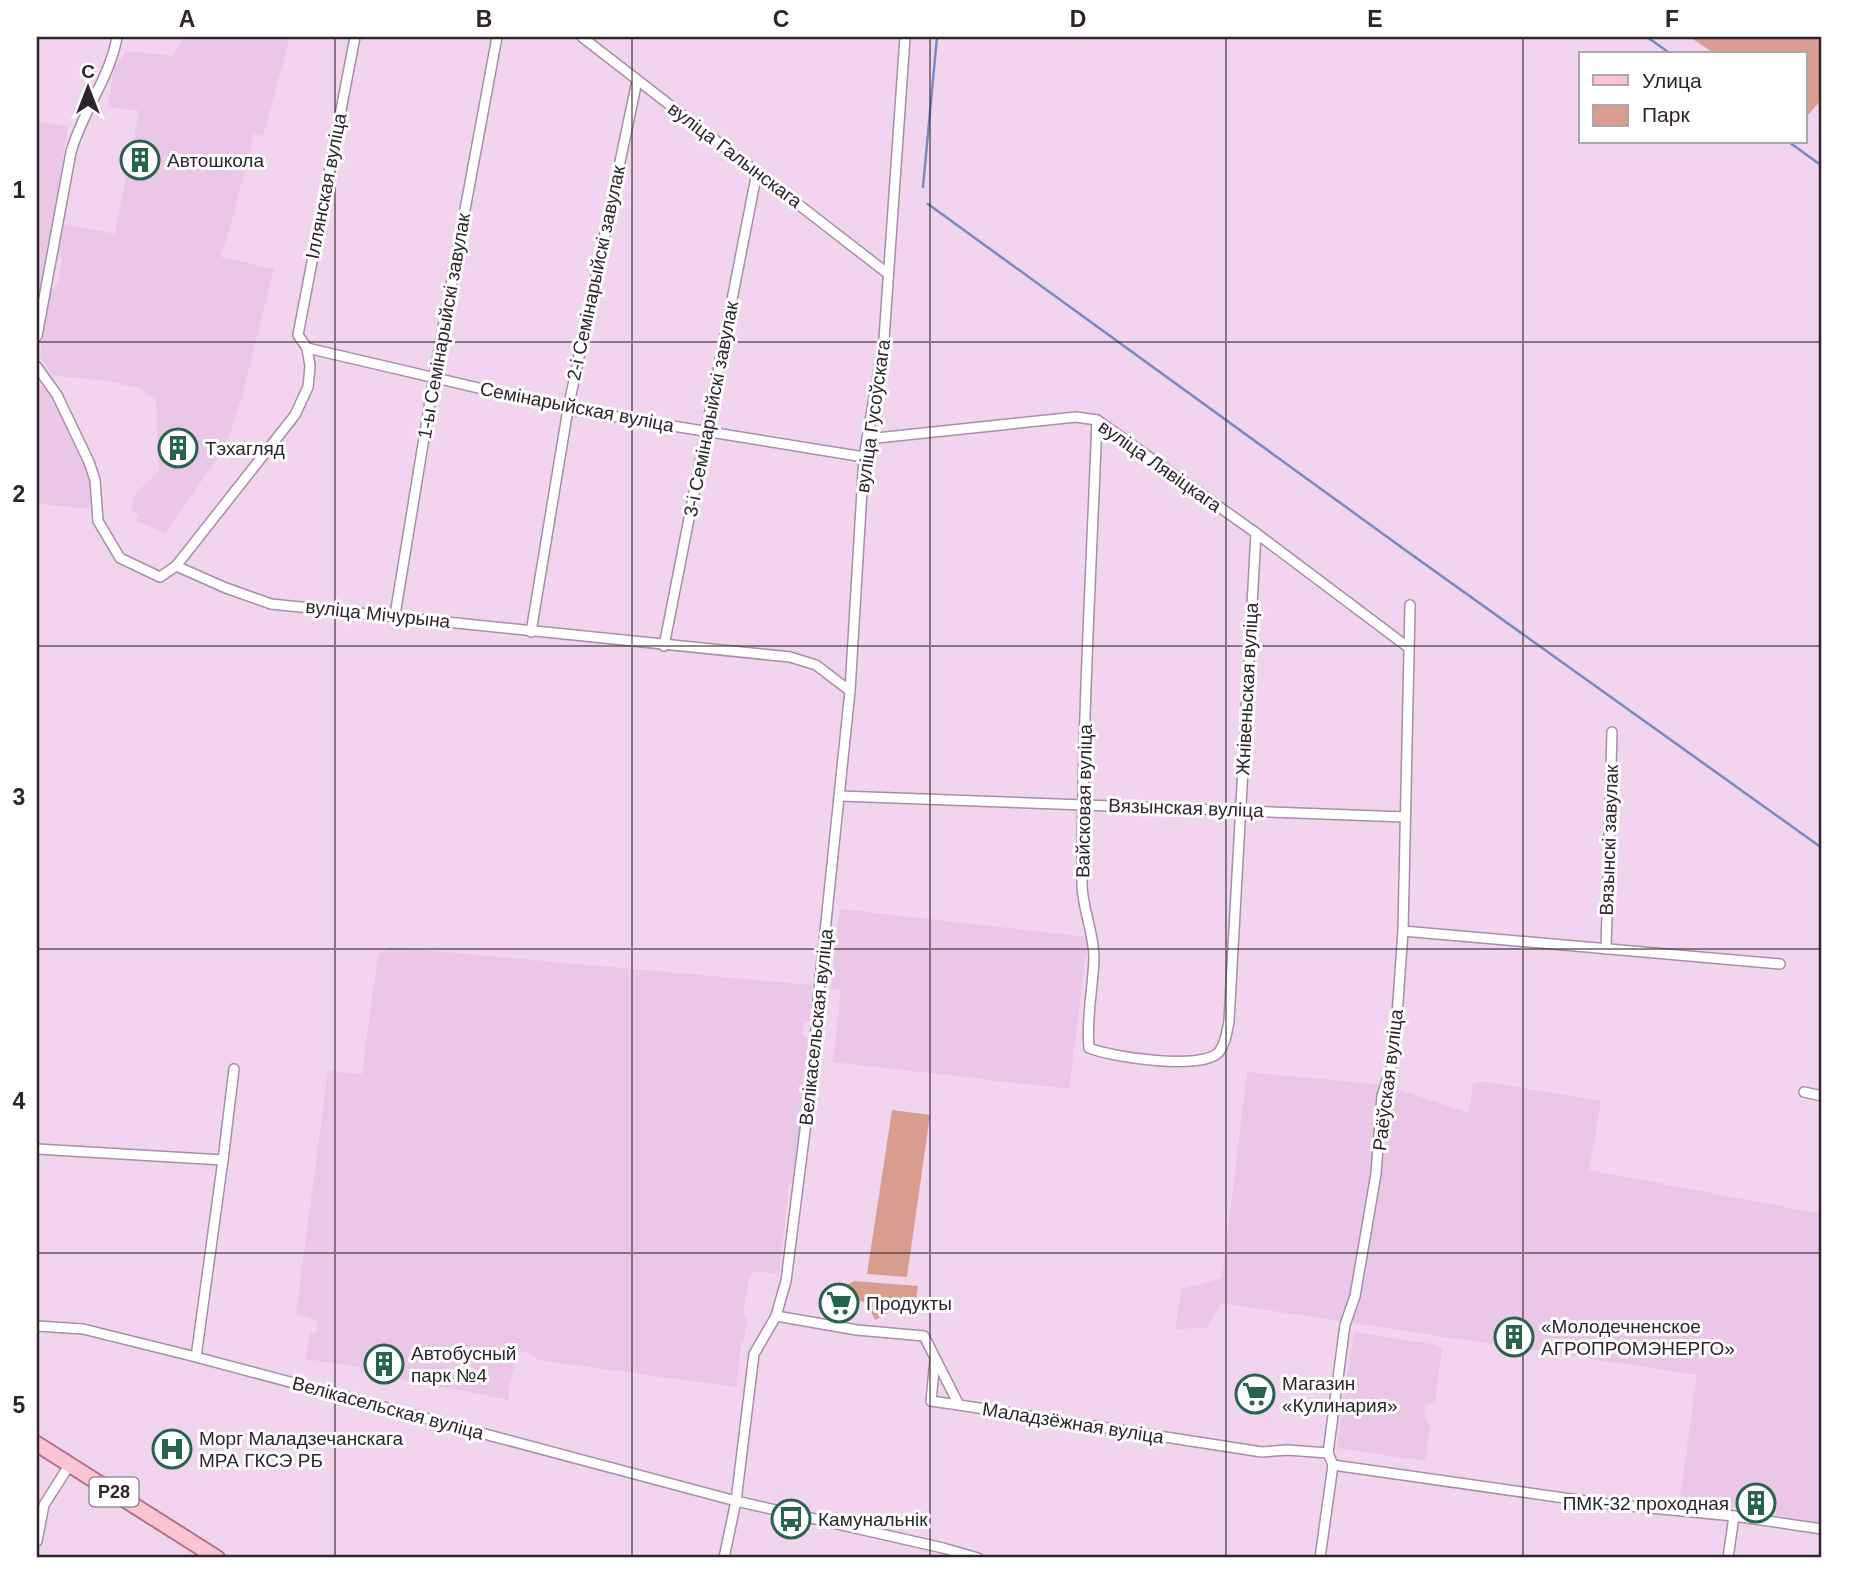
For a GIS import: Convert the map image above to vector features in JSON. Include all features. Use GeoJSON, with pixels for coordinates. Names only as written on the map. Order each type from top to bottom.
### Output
{"type":"FeatureCollection","features":[{"type":"Feature","properties":{"kind":"main road","name":"Р28"},"geometry":{"type":"LineString","coordinates":[[37,1444],[217,1558]]}},
{"type":"Feature","properties":{"kind":"street"},"geometry":{"type":"LineString","coordinates":[[37,336],[76,134],[94,99],[117,37]]}},
{"type":"Feature","properties":{"kind":"street","name":"Іллянская вуліца"},"geometry":{"type":"LineString","coordinates":[[307,348],[298,335],[355,37]]}},
{"type":"Feature","properties":{"kind":"street","name":"1-ы Семінарыйскі завулак"},"geometry":{"type":"LineString","coordinates":[[394,615],[434,377],[497,37]]}},
{"type":"Feature","properties":{"kind":"street","name":"вуліца Галынскага"},"geometry":{"type":"LineString","coordinates":[[582,37],[887,273]]}},
{"type":"Feature","properties":{"kind":"street","name":"вуліца Гусоўскага"},"geometry":{"type":"LineString","coordinates":[[840,796],[850,691],[864,457],[884,339],[905,37]]}},
{"type":"Feature","properties":{"kind":"street","name":"2-і Семінарыйскі завулак"},"geometry":{"type":"LineString","coordinates":[[531,632],[568,409],[637,81]]}},
{"type":"Feature","properties":{"kind":"street","name":"3-і Семінарыйскі завулак"},"geometry":{"type":"LineString","coordinates":[[664,646],[757,172]]}},
{"type":"Feature","properties":{"kind":"street"},"geometry":{"type":"LineString","coordinates":[[37,367],[57,395],[80,442],[95,480],[98,521],[120,558],[160,577],[176,566],[295,415],[308,387],[310,366],[307,348]]}},
{"type":"Feature","properties":{"kind":"street","name":"Семінарыйская вуліца"},"geometry":{"type":"LineString","coordinates":[[307,348],[568,409],[864,457]]}},
{"type":"Feature","properties":{"kind":"street","name":"вуліца Лявіцкага"},"geometry":{"type":"LineString","coordinates":[[867,439],[1076,417],[1097,420],[1256,533],[1409,648]]}},
{"type":"Feature","properties":{"kind":"street","name":"Вайсковая вуліца"},"geometry":{"type":"LineString","coordinates":[[1097,420],[1082,804],[1082,890],[1091,928],[1094,958],[1087,1026],[1089,1048],[1105,1054],[1184,1062],[1207,1060],[1218,1053]]}},
{"type":"Feature","properties":{"kind":"street","name":"Жнівеньская вуліца"},"geometry":{"type":"LineString","coordinates":[[1218,1053],[1226,1040],[1229,1021],[1256,533]]}},
{"type":"Feature","properties":{"kind":"street","name":"вуліца Мічурына"},"geometry":{"type":"LineString","coordinates":[[176,566],[226,589],[271,604],[790,657],[816,665],[850,691]]}},
{"type":"Feature","properties":{"kind":"street","name":"Раёўская вуліца"},"geometry":{"type":"LineString","coordinates":[[1328,1454],[1345,1325],[1355,1296],[1376,1174],[1382,1096],[1394,1058],[1403,931],[1410,605]]}},
{"type":"Feature","properties":{"kind":"street","name":"Вязынскі завулак"},"geometry":{"type":"LineString","coordinates":[[1606,949],[1612,732]]}},
{"type":"Feature","properties":{"kind":"street","name":"Вязынская вуліца"},"geometry":{"type":"LineString","coordinates":[[840,796],[1405,817]]}},
{"type":"Feature","properties":{"kind":"street","name":"Велікасельская вуліца"},"geometry":{"type":"LineString","coordinates":[[736,1501],[754,1354],[776,1316],[786,1281],[814,1059],[840,796]]}},
{"type":"Feature","properties":{"kind":"street"},"geometry":{"type":"LineString","coordinates":[[1403,931],[1780,964]]}},
{"type":"Feature","properties":{"kind":"street"},"geometry":{"type":"LineString","coordinates":[[196,1357],[234,1069]]}},
{"type":"Feature","properties":{"kind":"street"},"geometry":{"type":"LineString","coordinates":[[1804,1091],[1822,1097]]}},
{"type":"Feature","properties":{"kind":"street"},"geometry":{"type":"LineString","coordinates":[[37,1149],[223,1160]]}},
{"type":"Feature","properties":{"kind":"street","name":"Маладзёжная вуліца"},"geometry":{"type":"LineString","coordinates":[[776,1316],[924,1336],[959,1405],[1262,1452],[1287,1450],[1328,1454]]}},
{"type":"Feature","properties":{"kind":"street","name":"Велікасельская вуліца"},"geometry":{"type":"LineString","coordinates":[[37,1326],[83,1329],[736,1501],[978,1558]]}},
{"type":"Feature","properties":{"kind":"street"},"geometry":{"type":"LineString","coordinates":[[935,1358],[931,1401],[959,1405]]}},
{"type":"Feature","properties":{"kind":"street"},"geometry":{"type":"LineString","coordinates":[[1320,1558],[1333,1465],[1328,1454]]}},
{"type":"Feature","properties":{"kind":"street"},"geometry":{"type":"LineString","coordinates":[[37,1541],[44,1505],[70,1464]]}},
{"type":"Feature","properties":{"kind":"street"},"geometry":{"type":"LineString","coordinates":[[1333,1465],[1599,1503],[1734,1516],[1822,1529]]}},
{"type":"Feature","properties":{"kind":"street"},"geometry":{"type":"LineString","coordinates":[[724,1558],[736,1501]]}},
{"type":"Feature","properties":{"kind":"street"},"geometry":{"type":"LineString","coordinates":[[1728,1558],[1734,1516]]}},
{"type":"Feature","properties":{"kind":"shaded area"},"geometry":{"type":"Polygon","coordinates":[[[185,37],[290,37],[263,136],[253,134],[221,257],[274,269],[240,403],[226,446],[165,533],[136,521],[139,516],[131,509],[135,494],[159,471],[156,400],[139,388],[107,381],[52,375],[40,356],[50,294],[58,284],[62,260],[58,254],[64,224],[115,234],[139,111],[108,107],[114,68],[127,51],[172,56],[185,37]]]}},
{"type":"Feature","properties":{"kind":"shaded area"},"geometry":{"type":"Polygon","coordinates":[[[37,121],[68,126],[37,307],[37,121]]]}},
{"type":"Feature","properties":{"kind":"shaded area"},"geometry":{"type":"Polygon","coordinates":[[[37,383],[51,394],[73,436],[92,483],[88,509],[37,503],[37,383]]]}},
{"type":"Feature","properties":{"kind":"shaded area"},"geometry":{"type":"Polygon","coordinates":[[[840,909],[1088,937],[1069,1089],[833,1062],[841,990],[831,989],[840,909]]]}},
{"type":"Feature","properties":{"kind":"shaded area"},"geometry":{"type":"Polygon","coordinates":[[[390,947],[812,985],[811,1020],[804,1023],[802,1034],[810,1040],[809,1057],[793,1184],[789,1184],[779,1274],[754,1271],[749,1280],[743,1316],[747,1317],[744,1342],[741,1343],[736,1387],[538,1360],[531,1353],[518,1351],[508,1393],[509,1400],[360,1371],[360,1367],[305,1359],[310,1333],[316,1333],[319,1321],[296,1314],[328,1071],[362,1074],[378,954],[390,947]]]}},
{"type":"Feature","properties":{"kind":"shaded area"},"geometry":{"type":"Polygon","coordinates":[[[1247,1072],[1385,1085],[1469,1113],[1473,1084],[1479,1081],[1601,1101],[1589,1170],[1822,1214],[1822,1523],[1680,1498],[1697,1375],[1221,1303],[1207,1328],[1175,1329],[1182,1289],[1222,1278],[1247,1072]]]}},
{"type":"Feature","properties":{"kind":"shaded area"},"geometry":{"type":"Polygon","coordinates":[[[1354,1332],[1438,1345],[1442,1350],[1435,1401],[1425,1407],[1424,1416],[1430,1425],[1425,1461],[1337,1448],[1354,1332]]]}},
{"type":"Feature","properties":{"kind":"green space"},"geometry":{"type":"Polygon","coordinates":[[[1690,37],[1822,37],[1822,99],[1806,117],[1806,52],[1712,52],[1690,37]]]}},
{"type":"Feature","properties":{"kind":"green space"},"geometry":{"type":"Polygon","coordinates":[[[892,1110],[930,1115],[907,1277],[867,1274],[892,1110]]]}},
{"type":"Feature","properties":{"kind":"green space"},"geometry":{"type":"Polygon","coordinates":[[[854,1281],[918,1286],[916,1299],[875,1320],[867,1303],[834,1293],[854,1281]]]}},
{"type":"Feature","properties":{"kind":"waterway"},"geometry":{"type":"LineString","coordinates":[[923,187],[937,37]]}},
{"type":"Feature","properties":{"kind":"waterway"},"geometry":{"type":"LineString","coordinates":[[1647,37],[1668,52]]}},
{"type":"Feature","properties":{"kind":"waterway"},"geometry":{"type":"LineString","coordinates":[[1792,144],[1822,166]]}},
{"type":"Feature","properties":{"kind":"waterway"},"geometry":{"type":"LineString","coordinates":[[928,204],[1822,848]]}},
{"type":"Feature","properties":{"kind":"place","name":"Автошкола"},"geometry":{"type":"Point","coordinates":[140,160]}},
{"type":"Feature","properties":{"kind":"place","name":"Тэхагляд"},"geometry":{"type":"Point","coordinates":[178,448]}},
{"type":"Feature","properties":{"kind":"place","name":"Продукты"},"geometry":{"type":"Point","coordinates":[839,1303]}},
{"type":"Feature","properties":{"kind":"place","name":"«Молодечненское АГРОПРОМЭНЕРГО»"},"geometry":{"type":"Point","coordinates":[1514,1337]}},
{"type":"Feature","properties":{"kind":"place","name":"Автобусный парк №4"},"geometry":{"type":"Point","coordinates":[384,1364]}},
{"type":"Feature","properties":{"kind":"place","name":"Магазин «Кулинария»"},"geometry":{"type":"Point","coordinates":[1255,1394]}},
{"type":"Feature","properties":{"kind":"place","name":"Морг Маладзечанскага МРА ГКСЭ РБ"},"geometry":{"type":"Point","coordinates":[172,1449]}},
{"type":"Feature","properties":{"kind":"place","name":"ПМК-32 проходная"},"geometry":{"type":"Point","coordinates":[1756,1503]}},
{"type":"Feature","properties":{"kind":"place","name":"Камунальнік"},"geometry":{"type":"Point","coordinates":[791,1519]}}]}
